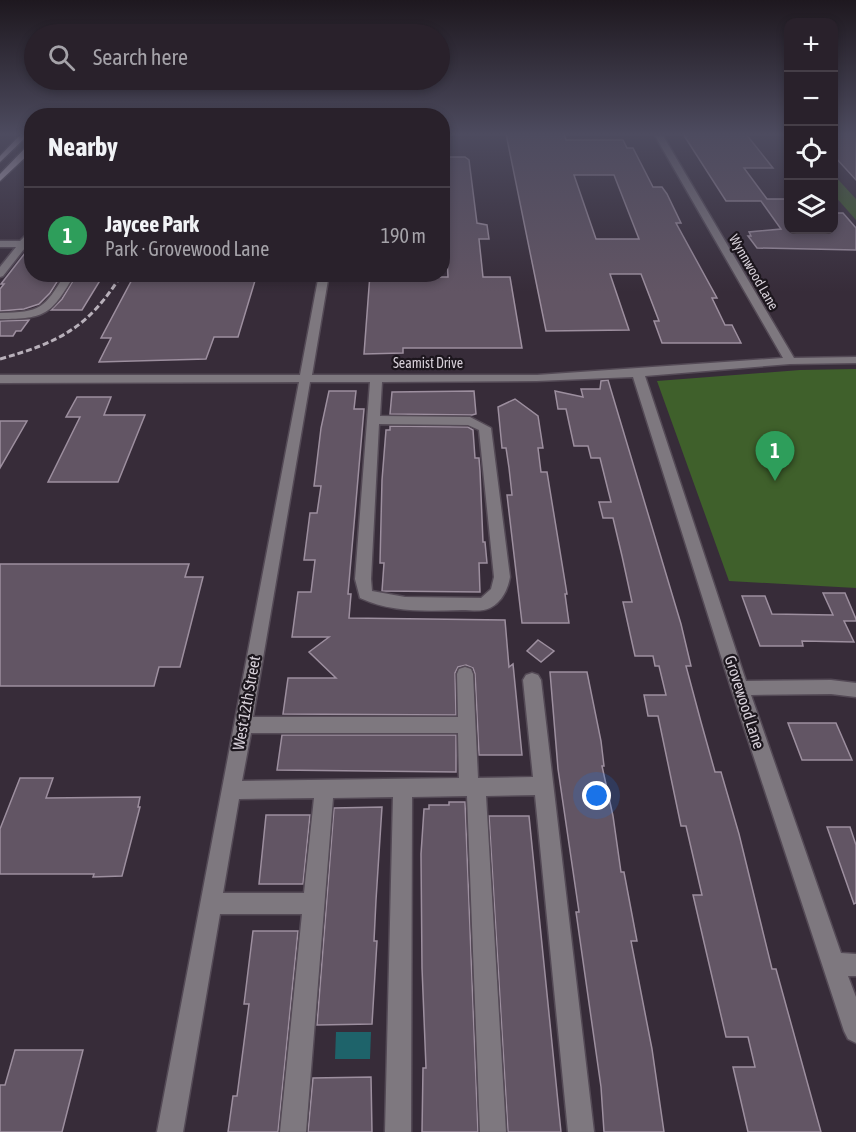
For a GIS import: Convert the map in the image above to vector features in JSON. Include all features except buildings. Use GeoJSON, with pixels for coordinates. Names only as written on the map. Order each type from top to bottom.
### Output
{"type":"FeatureCollection","features":[{"type":"Feature","properties":{"kind":"street","name":"Wynnwood Lane"},"geometry":{"type":"LineString","coordinates":[[689,187],[790,361]]}},
{"type":"Feature","properties":{"kind":"street"},"geometry":{"type":"LineString","coordinates":[[0,244],[23,244]]}},
{"type":"Feature","properties":{"kind":"street"},"geometry":{"type":"LineString","coordinates":[[0,274],[23,244]]}},
{"type":"Feature","properties":{"kind":"street"},"geometry":{"type":"LineString","coordinates":[[0,316],[38,315],[50,307],[65,282]]}},
{"type":"Feature","properties":{"kind":"street","name":"West 12th Street"},"geometry":{"type":"LineString","coordinates":[[170,1132],[323,282]]}},
{"type":"Feature","properties":{"kind":"street","name":"Seamist Drive"},"geometry":{"type":"LineString","coordinates":[[0,379],[537,378],[790,361],[856,360]]}},
{"type":"Feature","properties":{"kind":"street","name":"Grovewood Lane"},"geometry":{"type":"LineString","coordinates":[[638,373],[740,688],[856,1031]]}},
{"type":"Feature","properties":{"kind":"street"},"geometry":{"type":"LineString","coordinates":[[373,420],[470,421],[485,428],[502,578],[501,588],[493,598],[484,603],[390,602],[374,600],[365,594],[363,579],[373,420],[376,378]]}},
{"type":"Feature","properties":{"kind":"street"},"geometry":{"type":"LineString","coordinates":[[465,674],[493,1132]]}},
{"type":"Feature","properties":{"kind":"street"},"geometry":{"type":"LineString","coordinates":[[532,680],[581,1132]]}},
{"type":"Feature","properties":{"kind":"street"},"geometry":{"type":"LineString","coordinates":[[740,688],[831,687],[856,690]]}},
{"type":"Feature","properties":{"kind":"street"},"geometry":{"type":"LineString","coordinates":[[242,725],[467,725]]}},
{"type":"Feature","properties":{"kind":"street"},"geometry":{"type":"LineString","coordinates":[[231,790],[543,786]]}},
{"type":"Feature","properties":{"kind":"street"},"geometry":{"type":"LineString","coordinates":[[398,1132],[403,787]]}},
{"type":"Feature","properties":{"kind":"street"},"geometry":{"type":"LineString","coordinates":[[293,1132],[324,789]]}},
{"type":"Feature","properties":{"kind":"street"},"geometry":{"type":"LineString","coordinates":[[210,904],[314,903]]}},
{"type":"Feature","properties":{"kind":"street"},"geometry":{"type":"LineString","coordinates":[[834,964],[856,965]]}},
{"type":"Feature","properties":{"kind":"green space"},"geometry":{"type":"Polygon","coordinates":[[[838,187],[845,187],[856,199],[856,220],[838,200],[838,187]]]}},
{"type":"Feature","properties":{"kind":"green space"},"geometry":{"type":"Polygon","coordinates":[[[856,369],[856,588],[729,581],[657,381],[800,370],[856,369]]]}},
{"type":"Feature","properties":{"kind":"water"},"geometry":{"type":"Polygon","coordinates":[[[336,1032],[371,1032],[370,1059],[335,1059],[336,1032]]]}},
{"type":"Feature","properties":{"kind":"railway"},"geometry":{"type":"LineString","coordinates":[[0,359],[40,346],[71,330],[97,308],[116,282]]}},
{"type":"Feature","properties":{"kind":"place","name":"Jaycee Park"},"geometry":{"type":"Point","coordinates":[775,481]}}]}
